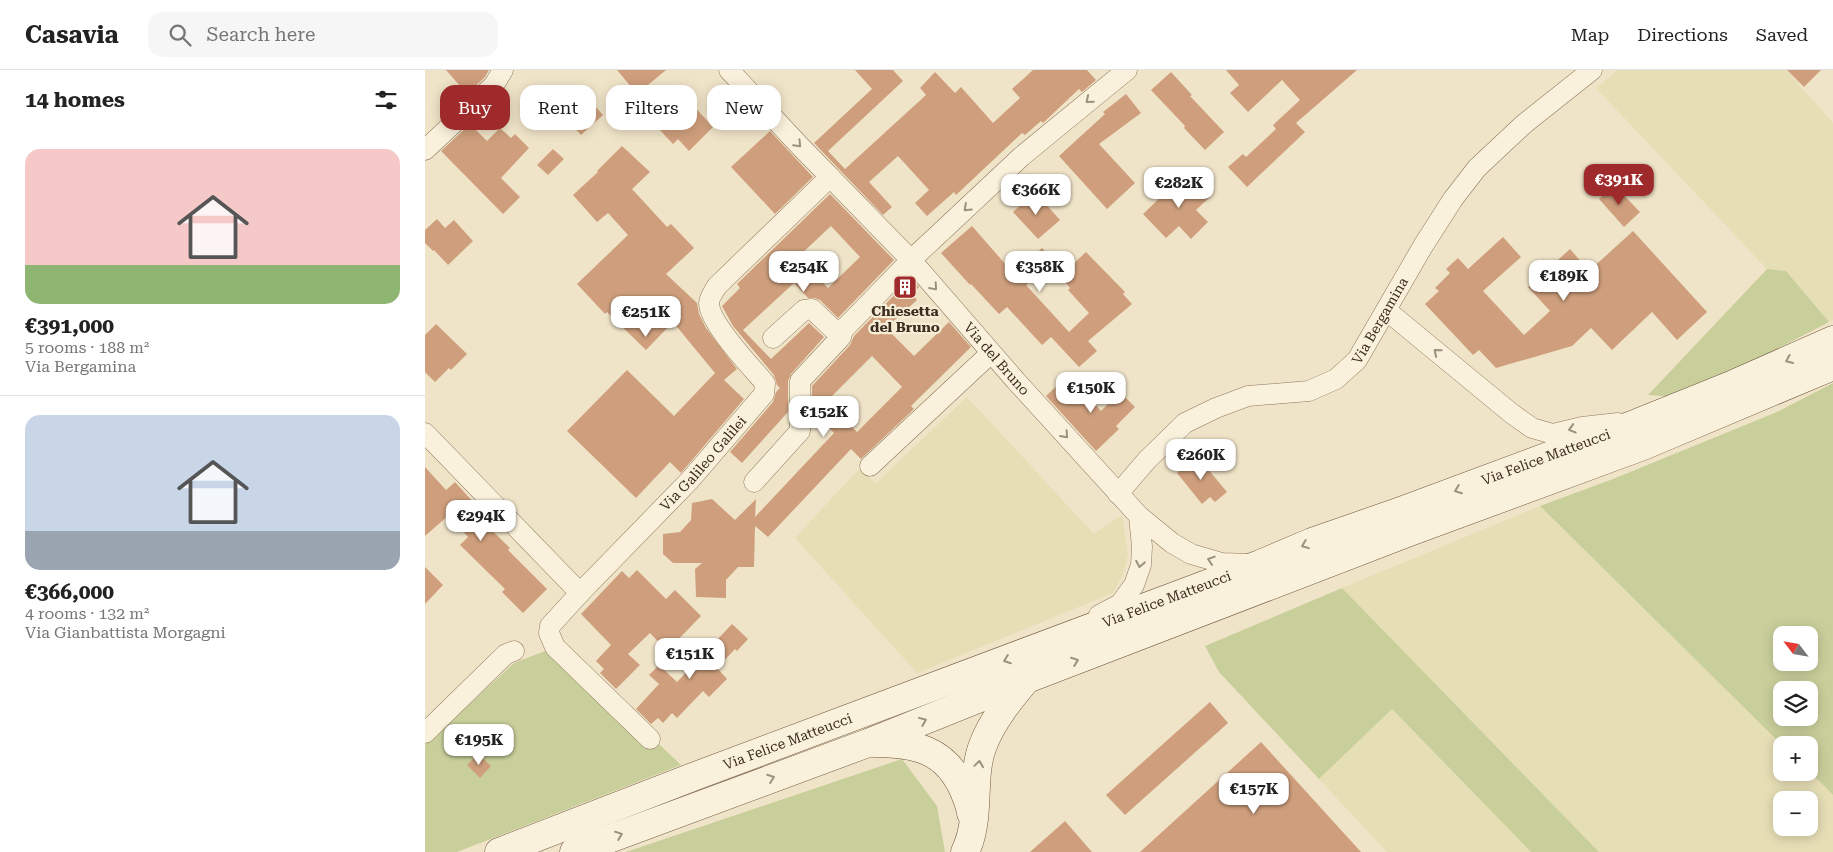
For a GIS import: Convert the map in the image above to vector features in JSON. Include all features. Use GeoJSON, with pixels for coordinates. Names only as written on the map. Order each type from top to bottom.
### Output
{"type":"FeatureCollection","features":[{"type":"Feature","properties":{"kind":"main road","name":"Via Felice Matteucci"},"geometry":{"type":"LineString","coordinates":[[499,852],[698,775],[1260,564],[1312,542],[1637,423],[1729,386],[1833,340]]}},
{"type":"Feature","properties":{"kind":"main road","name":"Via Felice Matteucci"},"geometry":{"type":"LineString","coordinates":[[574,852],[868,743],[1027,679],[1407,533],[1643,446],[1833,366]]}},
{"type":"Feature","properties":{"kind":"main road"},"geometry":{"type":"LineString","coordinates":[[969,841],[983,745],[993,726],[1027,679]]}},
{"type":"Feature","properties":{"kind":"main road"},"geometry":{"type":"LineString","coordinates":[[868,743],[896,743],[920,748],[943,759],[959,779],[970,806],[969,841]]}},
{"type":"Feature","properties":{"kind":"street"},"geometry":{"type":"LineString","coordinates":[[425,150],[494,85],[503,70]]}},
{"type":"Feature","properties":{"kind":"street","name":"Via del Bruno"},"geometry":{"type":"LineString","coordinates":[[729,70],[830,178],[911,260],[991,353],[1139,516],[1173,543],[1191,554],[1222,563],[1260,564]]}},
{"type":"Feature","properties":{"kind":"street"},"geometry":{"type":"LineString","coordinates":[[754,482],[800,431],[799,381],[841,337],[843,330],[911,260],[1023,156],[1127,70]]}},
{"type":"Feature","properties":{"kind":"street","name":"Via Bergamina"},"geometry":{"type":"LineString","coordinates":[[1118,494],[1147,460],[1185,423],[1216,408],[1249,396],[1309,391],[1336,379],[1357,360],[1423,246],[1453,199],[1477,168],[1524,124],[1592,70]]}},
{"type":"Feature","properties":{"kind":"street","name":"Via Galileo Galilei"},"geometry":{"type":"LineString","coordinates":[[650,739],[551,642],[550,626],[691,480],[764,394],[765,383],[711,316],[708,302],[717,286],[830,178]]}},
{"type":"Feature","properties":{"kind":"street"},"geometry":{"type":"LineString","coordinates":[[773,338],[804,310],[813,309],[833,329],[843,330]]}},
{"type":"Feature","properties":{"kind":"street"},"geometry":{"type":"LineString","coordinates":[[1387,310],[1511,413],[1533,428],[1553,434],[1582,427],[1615,423],[1637,423]]}},
{"type":"Feature","properties":{"kind":"street"},"geometry":{"type":"LineString","coordinates":[[870,466],[991,353]]}},
{"type":"Feature","properties":{"kind":"street"},"geometry":{"type":"LineString","coordinates":[[425,433],[581,593]]}},
{"type":"Feature","properties":{"kind":"street"},"geometry":{"type":"LineString","coordinates":[[1044,646],[1120,604],[1134,585],[1141,565],[1142,547],[1139,516]]}},
{"type":"Feature","properties":{"kind":"street"},"geometry":{"type":"LineString","coordinates":[[425,733],[506,654],[514,651]]}},
{"type":"Feature","properties":{"kind":"shaded area"},"geometry":{"type":"Polygon","coordinates":[[[1618,70],[1786,70],[1833,123],[1833,320],[1829,322],[1786,271],[1767,269],[1596,88],[1618,70]]]}},
{"type":"Feature","properties":{"kind":"shaded area"},"geometry":{"type":"Polygon","coordinates":[[[967,397],[1094,534],[1122,515],[1128,555],[1123,575],[1113,593],[917,673],[795,538],[859,469],[876,483],[967,397]]]}},
{"type":"Feature","properties":{"kind":"shaded area"},"geometry":{"type":"Polygon","coordinates":[[[1540,506],[1773,736],[1773,781],[1818,780],[1833,795],[1833,852],[1599,852],[1342,588],[1540,506]]]}},
{"type":"Feature","properties":{"kind":"shaded area"},"geometry":{"type":"Polygon","coordinates":[[[1392,709],[1531,852],[1387,852],[1319,779],[1392,709]]]}},
{"type":"Feature","properties":{"kind":"green space"},"geometry":{"type":"Polygon","coordinates":[[[1767,269],[1786,271],[1829,322],[1744,366],[1672,397],[1648,395],[1767,269]]]}},
{"type":"Feature","properties":{"kind":"green space"},"geometry":{"type":"Polygon","coordinates":[[[1833,383],[1833,795],[1818,780],[1818,736],[1773,736],[1540,506],[1613,479],[1777,412],[1833,383]]]}},
{"type":"Feature","properties":{"kind":"green space"},"geometry":{"type":"Polygon","coordinates":[[[1342,588],[1599,852],[1531,852],[1392,709],[1319,779],[1219,672],[1205,646],[1342,588]]]}},
{"type":"Feature","properties":{"kind":"green space"},"geometry":{"type":"Polygon","coordinates":[[[559,649],[681,765],[457,852],[425,852],[425,745],[514,663],[545,651],[559,649]]]}},
{"type":"Feature","properties":{"kind":"green space"},"geometry":{"type":"Polygon","coordinates":[[[902,759],[937,806],[945,852],[626,852],[902,759]]]}},
{"type":"Feature","properties":{"kind":"building"},"geometry":{"type":"Polygon","coordinates":[[[446,70],[489,70],[477,85],[459,85],[446,70]]]}},
{"type":"Feature","properties":{"kind":"building"},"geometry":{"type":"Polygon","coordinates":[[[617,70],[666,70],[648,85],[630,85],[617,70]]]}},
{"type":"Feature","properties":{"kind":"building"},"geometry":{"type":"Polygon","coordinates":[[[855,70],[893,70],[903,81],[828,151],[845,169],[926,95],[920,88],[935,72],[955,93],[961,87],[993,123],[1020,98],[1012,89],[1033,70],[1087,70],[1096,80],[1082,92],[1079,89],[1043,123],[1041,121],[1025,135],[1022,133],[956,195],[954,192],[927,216],[915,203],[929,190],[898,156],[869,182],[892,207],[883,215],[814,143],[872,89],[855,70]]]}},
{"type":"Feature","properties":{"kind":"building"},"geometry":{"type":"Polygon","coordinates":[[[1226,70],[1357,70],[1296,123],[1305,132],[1247,187],[1228,167],[1243,154],[1246,157],[1276,129],[1273,125],[1300,100],[1282,80],[1248,112],[1230,93],[1239,85],[1226,70]]]}},
{"type":"Feature","properties":{"kind":"building"},"geometry":{"type":"Polygon","coordinates":[[[1787,70],[1821,70],[1804,87],[1787,70]]]}},
{"type":"Feature","properties":{"kind":"building"},"geometry":{"type":"Polygon","coordinates":[[[1171,72],[1192,95],[1190,96],[1224,132],[1205,150],[1151,90],[1171,72]]]}},
{"type":"Feature","properties":{"kind":"building"},"geometry":{"type":"Polygon","coordinates":[[[1126,94],[1141,113],[1099,144],[1135,183],[1107,209],[1059,156],[1105,114],[1103,112],[1126,94]]]}},
{"type":"Feature","properties":{"kind":"building"},"geometry":{"type":"Polygon","coordinates":[[[596,107],[603,115],[596,121],[596,107]]]}},
{"type":"Feature","properties":{"kind":"building"},"geometry":{"type":"Polygon","coordinates":[[[697,110],[707,121],[707,130],[710,130],[689,151],[678,139],[673,144],[660,130],[697,130],[697,110]]]}},
{"type":"Feature","properties":{"kind":"building"},"geometry":{"type":"Polygon","coordinates":[[[464,130],[476,130],[487,141],[498,130],[502,130],[511,138],[515,134],[529,148],[501,178],[520,197],[503,214],[441,151],[464,130]]]}},
{"type":"Feature","properties":{"kind":"building"},"geometry":{"type":"Polygon","coordinates":[[[576,130],[586,130],[581,135],[576,130]]]}},
{"type":"Feature","properties":{"kind":"building"},"geometry":{"type":"Polygon","coordinates":[[[770,131],[813,177],[775,214],[731,167],[770,131]]]}},
{"type":"Feature","properties":{"kind":"building"},"geometry":{"type":"Polygon","coordinates":[[[622,146],[650,172],[632,189],[667,227],[671,224],[694,248],[666,274],[697,303],[699,314],[706,328],[737,369],[724,380],[744,399],[681,473],[670,462],[636,498],[567,431],[627,370],[674,416],[715,373],[673,322],[646,350],[607,312],[605,314],[577,284],[628,235],[608,213],[597,222],[573,195],[622,146]]]}},
{"type":"Feature","properties":{"kind":"building"},"geometry":{"type":"Polygon","coordinates":[[[553,149],[564,159],[548,175],[537,165],[553,149]]]}},
{"type":"Feature","properties":{"kind":"building"},"geometry":{"type":"Polygon","coordinates":[[[1186,173],[1210,197],[1196,210],[1208,222],[1191,239],[1179,226],[1166,238],[1143,214],[1186,173]]]}},
{"type":"Feature","properties":{"kind":"building"},"geometry":{"type":"Polygon","coordinates":[[[1614,185],[1640,212],[1624,227],[1599,199],[1614,185]]]}},
{"type":"Feature","properties":{"kind":"building"},"geometry":{"type":"Polygon","coordinates":[[[1035,192],[1060,220],[1038,239],[1013,212],[1035,192]]]}},
{"type":"Feature","properties":{"kind":"building"},"geometry":{"type":"Polygon","coordinates":[[[830,194],[894,260],[838,318],[820,300],[808,298],[794,283],[743,330],[771,359],[809,323],[824,337],[791,374],[788,381],[788,412],[742,463],[730,452],[773,402],[776,392],[780,388],[774,375],[733,326],[722,306],[740,288],[737,284],[830,194]],[[831,226],[798,257],[828,288],[860,257],[831,226]]]}},
{"type":"Feature","properties":{"kind":"building"},"geometry":{"type":"Polygon","coordinates":[[[437,219],[445,228],[454,220],[473,241],[448,265],[425,243],[425,230],[437,219]]]}},
{"type":"Feature","properties":{"kind":"building"},"geometry":{"type":"Polygon","coordinates":[[[972,226],[1014,274],[1042,248],[1053,260],[1026,285],[1069,332],[1089,313],[1068,290],[1070,288],[1060,276],[1086,252],[1125,292],[1123,294],[1132,304],[1088,341],[1097,351],[1079,367],[1051,337],[1042,345],[1007,307],[999,314],[941,253],[972,226]]]}},
{"type":"Feature","properties":{"kind":"building"},"geometry":{"type":"Polygon","coordinates":[[[1633,231],[1707,312],[1677,340],[1652,312],[1612,350],[1591,328],[1572,346],[1496,368],[1479,350],[1473,355],[1425,304],[1439,291],[1435,288],[1450,273],[1446,269],[1458,258],[1468,269],[1503,237],[1521,257],[1483,291],[1524,335],[1550,311],[1528,287],[1570,249],[1589,271],[1633,231]]]}},
{"type":"Feature","properties":{"kind":"building"},"geometry":{"type":"Polygon","coordinates":[[[911,278],[919,287],[912,294],[917,300],[886,328],[914,356],[949,322],[971,347],[911,406],[914,409],[861,459],[851,449],[768,537],[755,526],[754,567],[738,567],[726,580],[726,598],[696,597],[695,569],[702,563],[673,563],[663,554],[663,534],[680,532],[691,520],[692,503],[712,499],[735,520],[756,499],[755,517],[834,433],[812,410],[812,386],[850,345],[854,336],[911,278]],[[872,356],[827,401],[857,432],[902,387],[872,356]]]}},
{"type":"Feature","properties":{"kind":"building"},"geometry":{"type":"Polygon","coordinates":[[[436,324],[467,354],[451,370],[449,368],[435,382],[425,372],[425,335],[436,324]]]}},
{"type":"Feature","properties":{"kind":"building"},"geometry":{"type":"Polygon","coordinates":[[[1063,380],[1087,405],[1092,401],[1101,411],[1120,392],[1135,407],[1116,426],[1119,429],[1096,451],[1046,396],[1063,380]]]}},
{"type":"Feature","properties":{"kind":"building"},"geometry":{"type":"Polygon","coordinates":[[[1197,456],[1227,492],[1215,502],[1210,497],[1202,504],[1177,473],[1197,456]]]}},
{"type":"Feature","properties":{"kind":"building"},"geometry":{"type":"Polygon","coordinates":[[[425,467],[446,490],[455,482],[474,503],[469,508],[510,548],[508,550],[547,589],[523,613],[502,592],[505,589],[460,545],[468,537],[449,515],[425,536],[425,467]]]}},
{"type":"Feature","properties":{"kind":"building"},"geometry":{"type":"Polygon","coordinates":[[[425,567],[443,585],[425,604],[425,567]]]}},
{"type":"Feature","properties":{"kind":"building"},"geometry":{"type":"Polygon","coordinates":[[[637,570],[666,599],[675,590],[701,616],[667,651],[650,633],[628,654],[640,665],[616,689],[600,673],[604,669],[596,661],[611,645],[581,614],[622,571],[629,578],[637,570]]]}},
{"type":"Feature","properties":{"kind":"building"},"geometry":{"type":"Polygon","coordinates":[[[732,624],[748,639],[737,651],[735,649],[717,668],[727,679],[709,697],[703,691],[677,718],[672,713],[663,723],[658,718],[651,724],[636,709],[659,684],[649,675],[659,665],[677,682],[732,624]]]}},
{"type":"Feature","properties":{"kind":"building"},"geometry":{"type":"Polygon","coordinates":[[[1210,702],[1228,723],[1125,815],[1106,795],[1210,702]]]}},
{"type":"Feature","properties":{"kind":"building"},"geometry":{"type":"Polygon","coordinates":[[[1261,742],[1361,852],[1140,852],[1261,742]]]}},
{"type":"Feature","properties":{"kind":"building"},"geometry":{"type":"Polygon","coordinates":[[[478,754],[491,766],[480,778],[467,765],[478,754]]]}},
{"type":"Feature","properties":{"kind":"building"},"geometry":{"type":"Polygon","coordinates":[[[1065,821],[1092,852],[1030,852],[1065,821]]]}},
{"type":"Feature","properties":{"kind":"place","name":"Chiesetta del Bruno"},"geometry":{"type":"Point","coordinates":[905,287]}}]}
